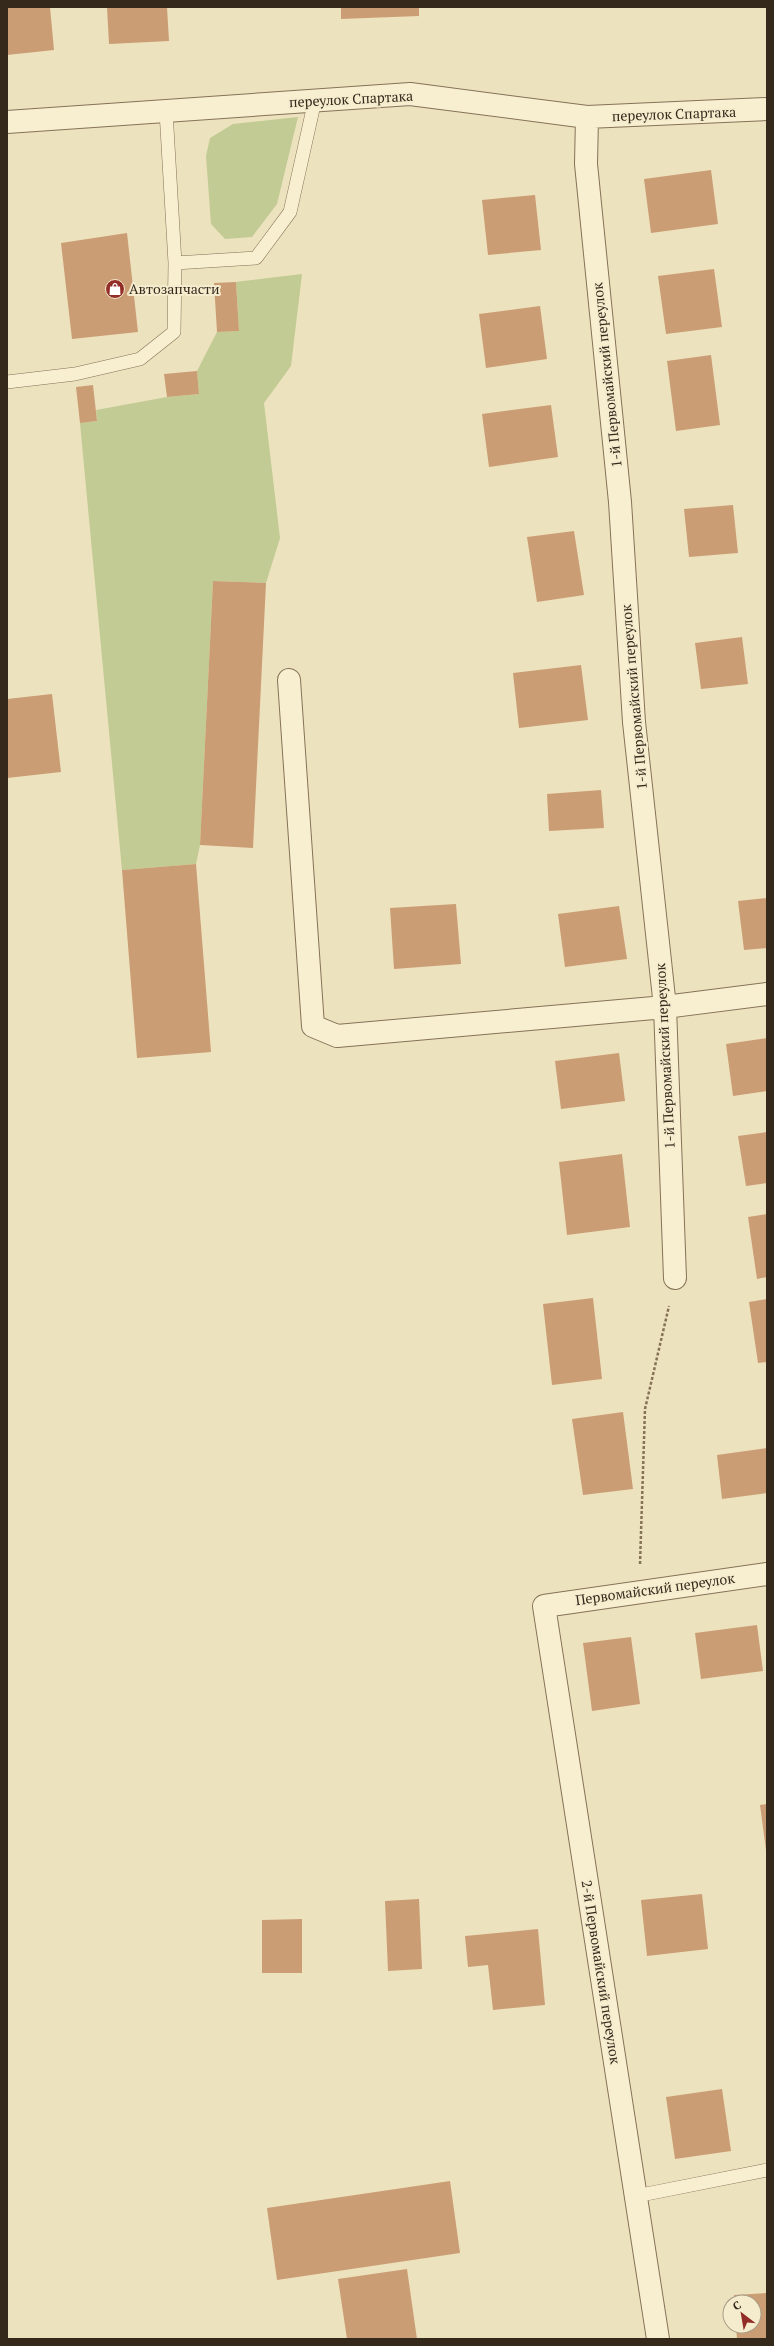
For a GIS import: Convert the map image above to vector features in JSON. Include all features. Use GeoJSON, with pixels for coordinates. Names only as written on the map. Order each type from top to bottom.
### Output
{"type":"FeatureCollection","features":[{"type":"Feature","properties":{"kind":"street","name":"переулок Спартака"},"geometry":{"type":"LineString","coordinates":[[7,122],[410,94],[588,117],[767,109]]}},
{"type":"Feature","properties":{"kind":"street","name":"1-й Первомайский переулок"},"geometry":{"type":"LineString","coordinates":[[588,117],[586,164],[620,502],[634,722],[665,1007],[675,1278]]}},
{"type":"Feature","properties":{"kind":"street"},"geometry":{"type":"LineString","coordinates":[[289,680],[313,1026],[337,1036],[665,1007],[767,994]]}},
{"type":"Feature","properties":{"kind":"street","name":"Первомайский переулок"},"geometry":{"type":"LineString","coordinates":[[544,1606],[639,1591],[767,1574]]}},
{"type":"Feature","properties":{"kind":"street","name":"2-й Первомайский переулок"},"geometry":{"type":"LineString","coordinates":[[544,1606],[658,2339]]}},
{"type":"Feature","properties":{"kind":"lane"},"geometry":{"type":"LineString","coordinates":[[175,263],[256,258],[290,212],[315,100]]}},
{"type":"Feature","properties":{"kind":"lane"},"geometry":{"type":"LineString","coordinates":[[7,382],[76,374],[140,359],[174,332],[175,263],[166,111]]}},
{"type":"Feature","properties":{"kind":"lane"},"geometry":{"type":"LineString","coordinates":[[636,2196],[767,2170]]}},
{"type":"Feature","properties":{"kind":"path"},"geometry":{"type":"LineString","coordinates":[[639,1591],[645,1409],[675,1278]]}},
{"type":"Feature","properties":{"kind":"green space"},"geometry":{"type":"Polygon","coordinates":[[[298,117],[277,204],[252,237],[225,239],[211,224],[206,156],[210,138],[233,124],[298,117]]]}},
{"type":"Feature","properties":{"kind":"green space"},"geometry":{"type":"Polygon","coordinates":[[[302,274],[291,366],[264,403],[280,538],[266,583],[213,581],[200,845],[196,864],[122,870],[80,423],[97,421],[96,410],[167,397],[199,394],[197,371],[217,332],[239,331],[236,282],[302,274]]]}},
{"type":"Feature","properties":{"kind":"building"},"geometry":{"type":"Polygon","coordinates":[[[7,7],[50,7],[54,50],[7,55],[7,7]]]}},
{"type":"Feature","properties":{"kind":"building"},"geometry":{"type":"Polygon","coordinates":[[[107,7],[167,7],[169,41],[109,44],[107,7]]]}},
{"type":"Feature","properties":{"kind":"building"},"geometry":{"type":"Polygon","coordinates":[[[341,7],[419,7],[419,16],[341,19],[341,7]]]}},
{"type":"Feature","properties":{"kind":"building"},"geometry":{"type":"Polygon","coordinates":[[[711,170],[718,224],[651,233],[644,179],[711,170]]]}},
{"type":"Feature","properties":{"kind":"building"},"geometry":{"type":"Polygon","coordinates":[[[535,195],[541,250],[488,255],[482,200],[535,195]]]}},
{"type":"Feature","properties":{"kind":"building"},"geometry":{"type":"Polygon","coordinates":[[[127,233],[138,332],[72,339],[61,243],[127,233]]]}},
{"type":"Feature","properties":{"kind":"building"},"geometry":{"type":"Polygon","coordinates":[[[714,269],[722,327],[666,334],[658,276],[714,269]]]}},
{"type":"Feature","properties":{"kind":"building"},"geometry":{"type":"Polygon","coordinates":[[[236,282],[239,331],[217,332],[214,283],[236,282]]]}},
{"type":"Feature","properties":{"kind":"building"},"geometry":{"type":"Polygon","coordinates":[[[540,306],[547,359],[486,368],[479,314],[540,306]]]}},
{"type":"Feature","properties":{"kind":"building"},"geometry":{"type":"Polygon","coordinates":[[[711,355],[720,425],[676,431],[667,361],[711,355]]]}},
{"type":"Feature","properties":{"kind":"building"},"geometry":{"type":"Polygon","coordinates":[[[197,371],[199,394],[167,397],[164,374],[197,371]]]}},
{"type":"Feature","properties":{"kind":"building"},"geometry":{"type":"Polygon","coordinates":[[[93,385],[97,421],[80,423],[76,387],[93,385]]]}},
{"type":"Feature","properties":{"kind":"building"},"geometry":{"type":"Polygon","coordinates":[[[551,405],[558,457],[489,467],[482,414],[551,405]]]}},
{"type":"Feature","properties":{"kind":"building"},"geometry":{"type":"Polygon","coordinates":[[[733,505],[738,553],[689,557],[684,509],[733,505]]]}},
{"type":"Feature","properties":{"kind":"building"},"geometry":{"type":"Polygon","coordinates":[[[574,531],[584,595],[537,602],[527,537],[574,531]]]}},
{"type":"Feature","properties":{"kind":"building"},"geometry":{"type":"Polygon","coordinates":[[[213,581],[266,583],[253,848],[200,845],[213,581]]]}},
{"type":"Feature","properties":{"kind":"building"},"geometry":{"type":"Polygon","coordinates":[[[742,637],[748,684],[701,689],[695,643],[742,637]]]}},
{"type":"Feature","properties":{"kind":"building"},"geometry":{"type":"Polygon","coordinates":[[[581,665],[588,720],[519,728],[513,673],[581,665]]]}},
{"type":"Feature","properties":{"kind":"building"},"geometry":{"type":"Polygon","coordinates":[[[52,694],[61,772],[7,778],[7,699],[52,694]]]}},
{"type":"Feature","properties":{"kind":"building"},"geometry":{"type":"Polygon","coordinates":[[[601,790],[604,828],[549,831],[547,794],[601,790]]]}},
{"type":"Feature","properties":{"kind":"building"},"geometry":{"type":"Polygon","coordinates":[[[196,864],[211,1052],[137,1058],[122,870],[196,864]]]}},
{"type":"Feature","properties":{"kind":"building"},"geometry":{"type":"Polygon","coordinates":[[[767,898],[767,948],[744,950],[738,901],[767,898]]]}},
{"type":"Feature","properties":{"kind":"building"},"geometry":{"type":"Polygon","coordinates":[[[456,904],[461,964],[394,969],[390,908],[456,904]]]}},
{"type":"Feature","properties":{"kind":"building"},"geometry":{"type":"Polygon","coordinates":[[[619,906],[627,959],[565,967],[558,914],[619,906]]]}},
{"type":"Feature","properties":{"kind":"building"},"geometry":{"type":"Polygon","coordinates":[[[767,1038],[767,1091],[733,1096],[726,1044],[767,1038]]]}},
{"type":"Feature","properties":{"kind":"building"},"geometry":{"type":"Polygon","coordinates":[[[619,1053],[625,1101],[561,1109],[555,1061],[619,1053]]]}},
{"type":"Feature","properties":{"kind":"building"},"geometry":{"type":"Polygon","coordinates":[[[767,1132],[767,1183],[746,1186],[738,1136],[767,1132]]]}},
{"type":"Feature","properties":{"kind":"building"},"geometry":{"type":"Polygon","coordinates":[[[622,1154],[630,1227],[567,1235],[559,1162],[622,1154]]]}},
{"type":"Feature","properties":{"kind":"building"},"geometry":{"type":"Polygon","coordinates":[[[767,1214],[767,1277],[757,1279],[748,1217],[767,1214]]]}},
{"type":"Feature","properties":{"kind":"building"},"geometry":{"type":"Polygon","coordinates":[[[593,1298],[602,1379],[552,1385],[543,1304],[593,1298]]]}},
{"type":"Feature","properties":{"kind":"building"},"geometry":{"type":"Polygon","coordinates":[[[767,1299],[767,1362],[758,1363],[749,1302],[767,1299]]]}},
{"type":"Feature","properties":{"kind":"building"},"geometry":{"type":"Polygon","coordinates":[[[623,1412],[633,1489],[583,1495],[572,1419],[623,1412]]]}},
{"type":"Feature","properties":{"kind":"building"},"geometry":{"type":"Polygon","coordinates":[[[767,1448],[767,1493],[722,1499],[717,1455],[767,1448]]]}},
{"type":"Feature","properties":{"kind":"building"},"geometry":{"type":"Polygon","coordinates":[[[757,1625],[763,1671],[701,1679],[695,1633],[757,1625]]]}},
{"type":"Feature","properties":{"kind":"building"},"geometry":{"type":"Polygon","coordinates":[[[631,1637],[640,1704],[592,1711],[583,1643],[631,1637]]]}},
{"type":"Feature","properties":{"kind":"building"},"geometry":{"type":"Polygon","coordinates":[[[767,1804],[767,1850],[766,1850],[760,1805],[767,1804]]]}},
{"type":"Feature","properties":{"kind":"building"},"geometry":{"type":"Polygon","coordinates":[[[702,1894],[708,1949],[647,1956],[641,1900],[702,1894]]]}},
{"type":"Feature","properties":{"kind":"building"},"geometry":{"type":"Polygon","coordinates":[[[419,1899],[422,1969],[388,1971],[385,1901],[419,1899]]]}},
{"type":"Feature","properties":{"kind":"building"},"geometry":{"type":"Polygon","coordinates":[[[302,1919],[302,1973],[262,1973],[262,1920],[302,1919]]]}},
{"type":"Feature","properties":{"kind":"building"},"geometry":{"type":"Polygon","coordinates":[[[538,1929],[545,2005],[493,2010],[488,1965],[468,1967],[465,1936],[538,1929]]]}},
{"type":"Feature","properties":{"kind":"building"},"geometry":{"type":"Polygon","coordinates":[[[722,2089],[731,2151],[675,2159],[666,2097],[722,2089]]]}},
{"type":"Feature","properties":{"kind":"building"},"geometry":{"type":"Polygon","coordinates":[[[450,2181],[460,2253],[277,2280],[267,2208],[450,2181]]]}},
{"type":"Feature","properties":{"kind":"building"},"geometry":{"type":"Polygon","coordinates":[[[407,2269],[417,2339],[347,2339],[338,2279],[407,2269]]]}},
{"type":"Feature","properties":{"kind":"building"},"geometry":{"type":"Polygon","coordinates":[[[767,2293],[767,2339],[737,2339],[737,2334],[762,2334],[762,2294],[750,2294],[767,2293]]]}},
{"type":"Feature","properties":{"kind":"place","name":"Автозапчасти"},"geometry":{"type":"Point","coordinates":[115,289]}}]}
